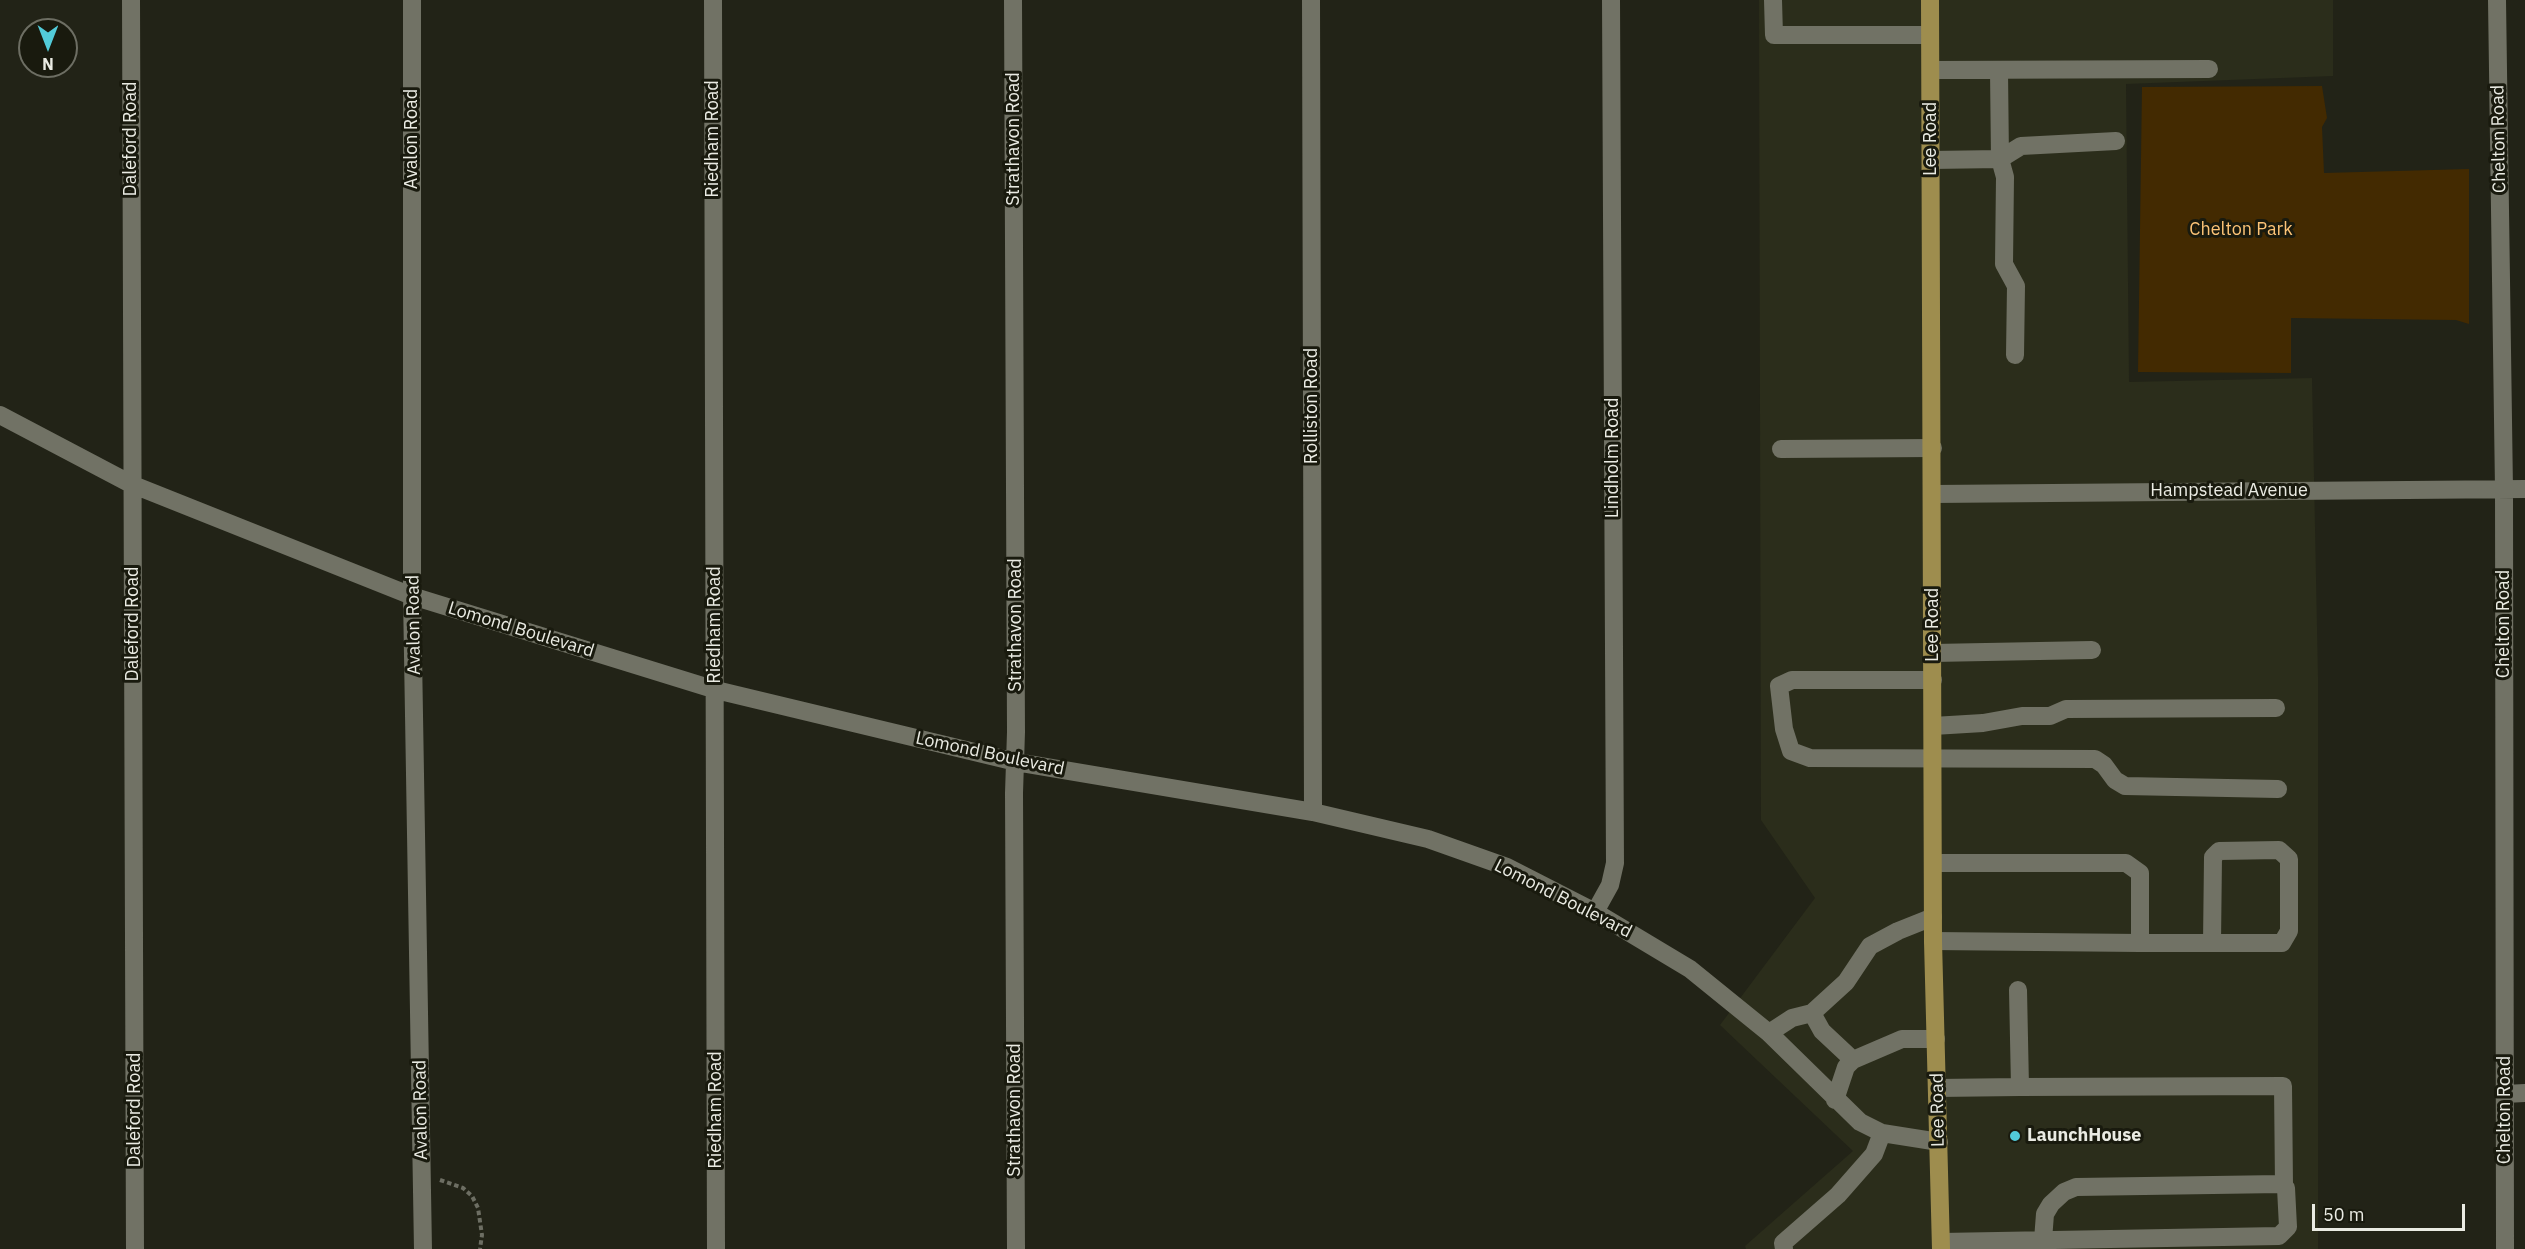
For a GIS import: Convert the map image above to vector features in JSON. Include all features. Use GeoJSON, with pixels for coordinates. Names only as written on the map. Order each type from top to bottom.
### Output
{"type":"FeatureCollection","features":[{"type":"Feature","properties":{"kind":"main road","name":"Lee Road"},"geometry":{"type":"LineString","coordinates":[[1930,0],[1933,941],[1941,1246]]}},
{"type":"Feature","properties":{"kind":"street","name":"Daleford Road"},"geometry":{"type":"LineString","coordinates":[[131,0],[135,1249]]}},
{"type":"Feature","properties":{"kind":"street","name":"Avalon Road"},"geometry":{"type":"LineString","coordinates":[[412,0],[412,596],[423,1249]]}},
{"type":"Feature","properties":{"kind":"street","name":"Riedham Road"},"geometry":{"type":"LineString","coordinates":[[712,0],[716,1249]]}},
{"type":"Feature","properties":{"kind":"street","name":"Strathavon Road"},"geometry":{"type":"LineString","coordinates":[[1013,0],[1016,1249]]}},
{"type":"Feature","properties":{"kind":"street","name":"Rolliston Road"},"geometry":{"type":"LineString","coordinates":[[1311,0],[1313,812]]}},
{"type":"Feature","properties":{"kind":"street","name":"Lindholm Road"},"geometry":{"type":"LineString","coordinates":[[1595,912],[1610,885],[1615,863],[1611,0]]}},
{"type":"Feature","properties":{"kind":"street"},"geometry":{"type":"LineString","coordinates":[[1773,0],[1774,35],[1930,35]]}},
{"type":"Feature","properties":{"kind":"street","name":"Chelton Road"},"geometry":{"type":"LineString","coordinates":[[2497,0],[2504,489],[2505,1249]]}},
{"type":"Feature","properties":{"kind":"street"},"geometry":{"type":"LineString","coordinates":[[1930,70],[2209,69]]}},
{"type":"Feature","properties":{"kind":"street"},"geometry":{"type":"LineString","coordinates":[[1999,71],[2001,159],[2005,177],[2004,264],[2016,286],[2015,355]]}},
{"type":"Feature","properties":{"kind":"street"},"geometry":{"type":"LineString","coordinates":[[1931,160],[2001,159],[2022,146],[2116,141]]}},
{"type":"Feature","properties":{"kind":"street","name":"Lomond Boulevard"},"geometry":{"type":"LineString","coordinates":[[0,414],[131,484],[412,596],[716,690],[1016,762],[1313,812],[1428,839],[1508,867],[1595,912],[1690,969],[1768,1033],[1860,1122],[1882,1133],[1939,1142]]}},
{"type":"Feature","properties":{"kind":"street"},"geometry":{"type":"LineString","coordinates":[[1781,449],[1933,448]]}},
{"type":"Feature","properties":{"kind":"street","name":"Hampstead Avenue"},"geometry":{"type":"LineString","coordinates":[[1933,494],[2525,489]]}},
{"type":"Feature","properties":{"kind":"street"},"geometry":{"type":"LineString","coordinates":[[1933,653],[2092,650]]}},
{"type":"Feature","properties":{"kind":"street"},"geometry":{"type":"LineString","coordinates":[[1933,680],[1792,680],[1779,686],[1784,729],[1791,751],[1810,758],[2095,759],[2104,765],[2115,780],[2125,786],[2278,789]]}},
{"type":"Feature","properties":{"kind":"street"},"geometry":{"type":"LineString","coordinates":[[1933,726],[1983,723],[2014,717],[2050,716],[2066,709],[2276,708]]}},
{"type":"Feature","properties":{"kind":"street"},"geometry":{"type":"LineString","coordinates":[[1933,941],[2140,943],[2212,943],[2282,943],[2289,931],[2289,860],[2278,850],[2219,851],[2213,857],[2212,943]]}},
{"type":"Feature","properties":{"kind":"street"},"geometry":{"type":"LineString","coordinates":[[1933,862],[2126,863],[2140,873],[2140,943]]}},
{"type":"Feature","properties":{"kind":"street"},"geometry":{"type":"LineString","coordinates":[[1768,1033],[1792,1018],[1812,1013],[1846,982],[1870,946],[1898,931],[1933,917]]}},
{"type":"Feature","properties":{"kind":"street"},"geometry":{"type":"LineString","coordinates":[[2018,990],[2020,1087]]}},
{"type":"Feature","properties":{"kind":"street"},"geometry":{"type":"LineString","coordinates":[[1812,1013],[1822,1031],[1853,1060]]}},
{"type":"Feature","properties":{"kind":"street"},"geometry":{"type":"LineString","coordinates":[[1835,1100],[1846,1067],[1853,1060],[1902,1039],[1936,1039]]}},
{"type":"Feature","properties":{"kind":"street"},"geometry":{"type":"LineString","coordinates":[[1937,1088],[2283,1086],[2284,1185],[2288,1227],[2279,1236],[2043,1240],[1941,1246]]}},
{"type":"Feature","properties":{"kind":"street"},"geometry":{"type":"LineString","coordinates":[[2505,1094],[2525,1093]]}},
{"type":"Feature","properties":{"kind":"street"},"geometry":{"type":"LineString","coordinates":[[1784,1249],[1784,1243],[1838,1195],[1874,1154],[1882,1133]]}},
{"type":"Feature","properties":{"kind":"street"},"geometry":{"type":"LineString","coordinates":[[2043,1240],[2045,1214],[2051,1204],[2064,1192],[2076,1187],[2284,1185]]}},
{"type":"Feature","properties":{"kind":"path"},"geometry":{"type":"LineString","coordinates":[[440,1180],[463,1188],[472,1196],[478,1208],[482,1234],[480,1249]]}},
{"type":"Feature","properties":{"kind":"shaded area"},"geometry":{"type":"Polygon","coordinates":[[[1759,0],[2333,0],[2333,76],[2126,84],[2129,382],[2312,378],[2318,677],[2318,1249],[1746,1249],[1745,1246],[1853,1151],[1720,1025],[1815,898],[1761,820],[1759,0]]]}},
{"type":"Feature","properties":{"kind":"green space","name":"Chelton Park"},"geometry":{"type":"Polygon","coordinates":[[[2322,86],[2327,118],[2322,127],[2324,173],[2469,169],[2469,324],[2456,320],[2291,318],[2291,373],[2138,372],[2142,87],[2322,86]]]}},
{"type":"Feature","properties":{"kind":"place","name":"LaunchHouse"},"geometry":{"type":"Point","coordinates":[2015,1136]}}]}
